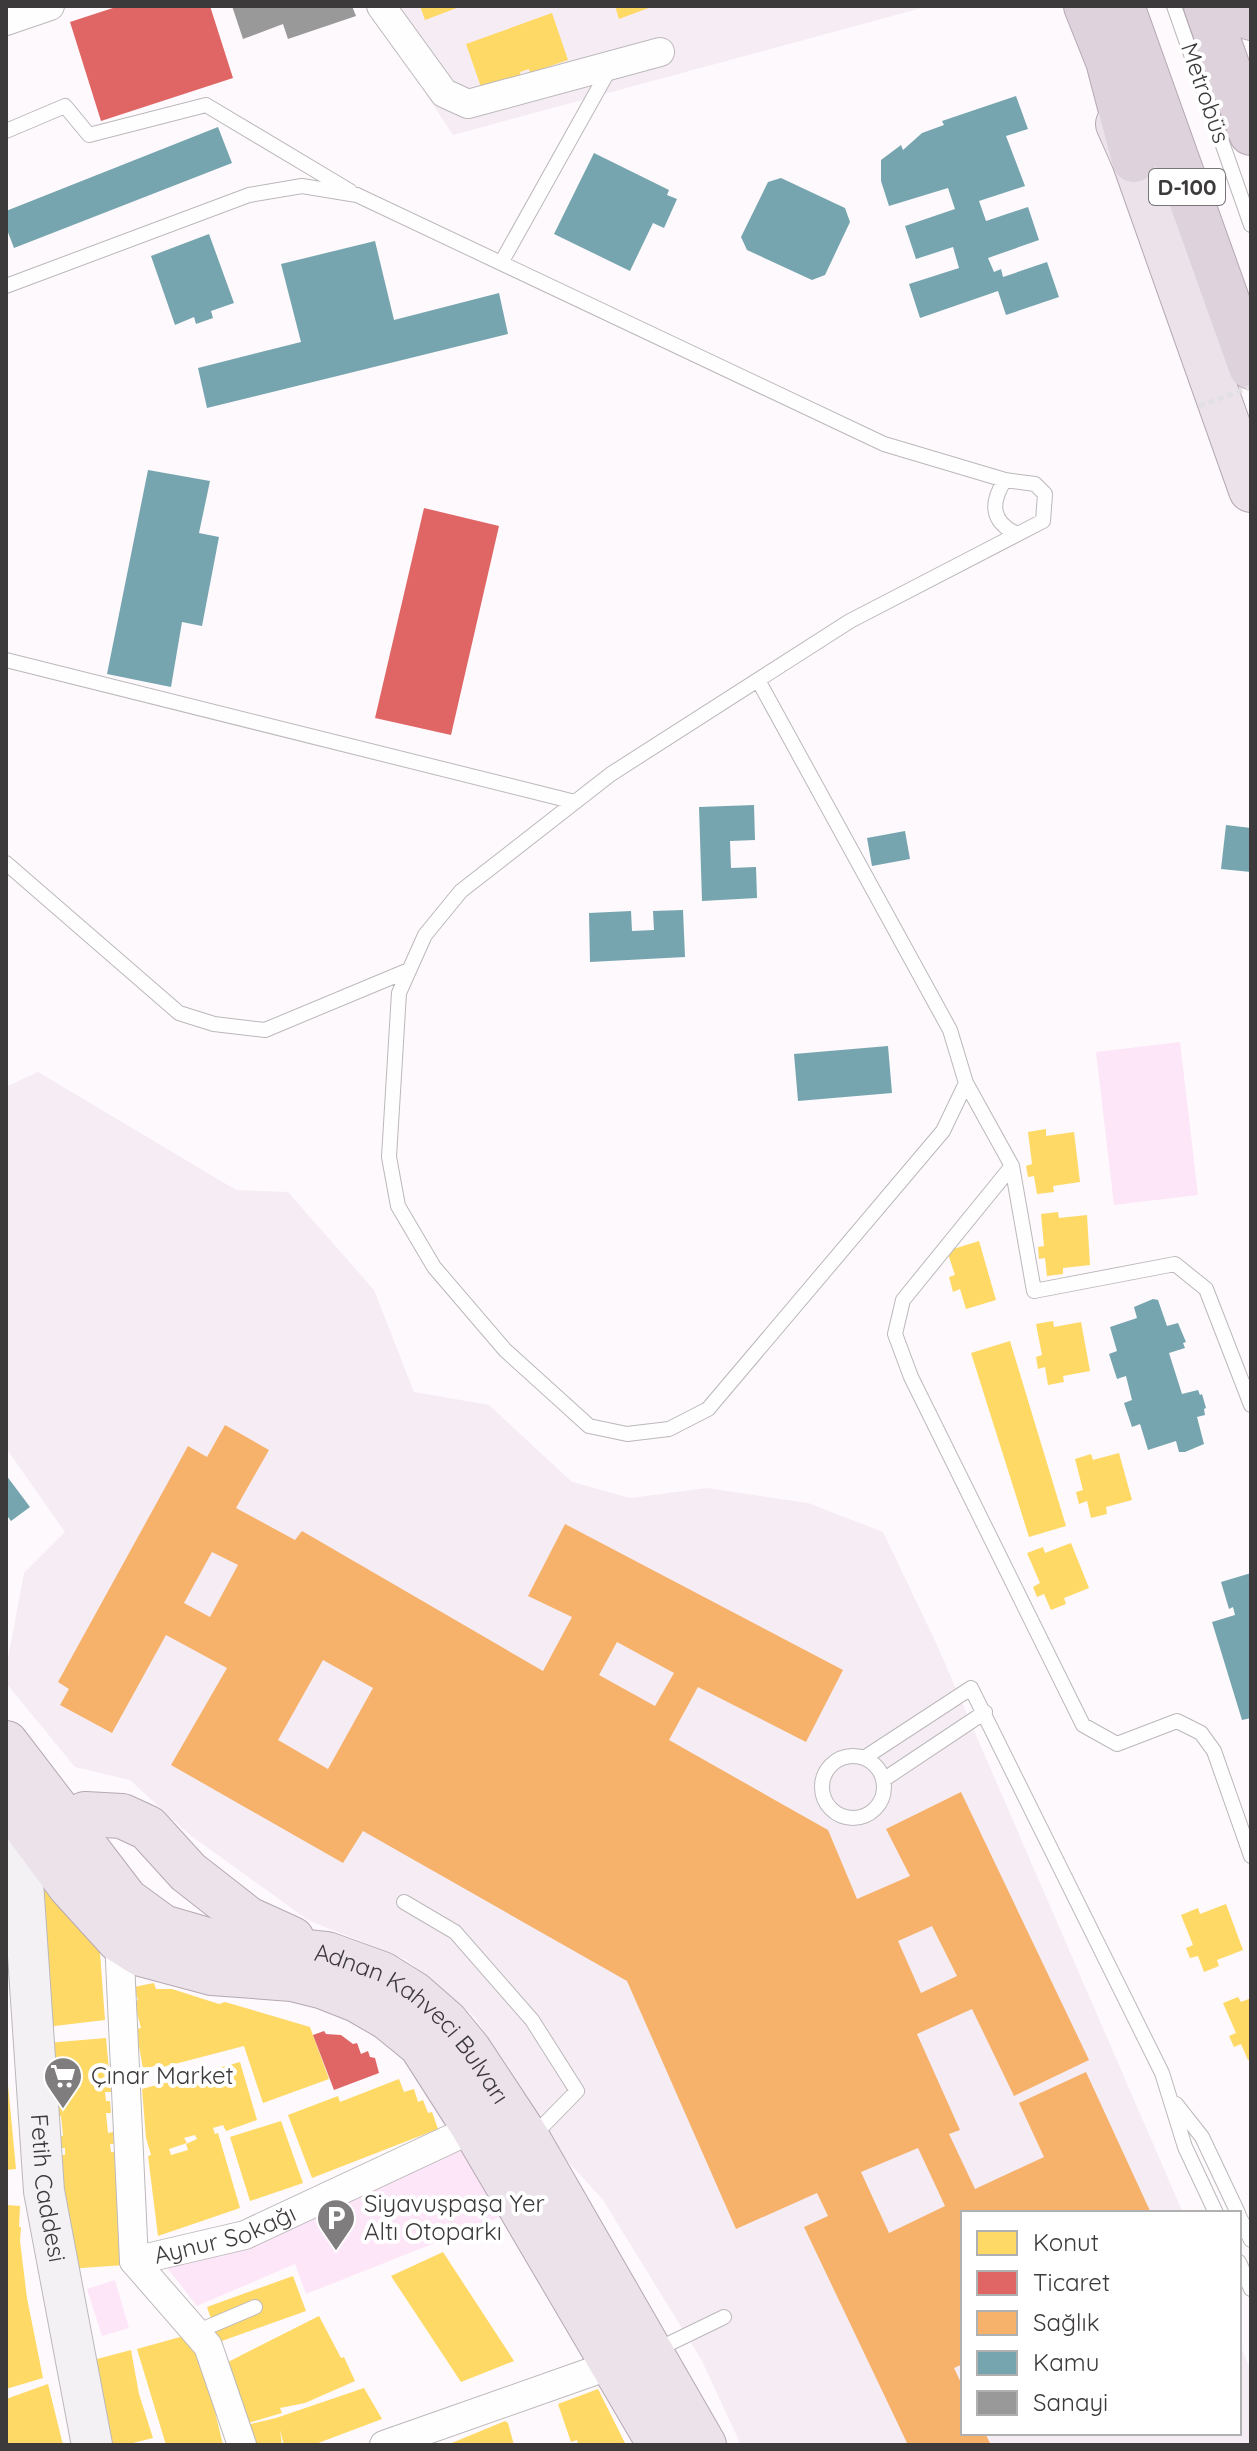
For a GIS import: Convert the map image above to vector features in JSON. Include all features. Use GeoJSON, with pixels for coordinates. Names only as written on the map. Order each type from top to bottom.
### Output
{"type":"FeatureCollection","features":[{"type":"Feature","properties":{"kind":"highway"},"geometry":{"type":"LineString","coordinates":[[1086,6],[1108,61],[1134,160]]}},
{"type":"Feature","properties":{"kind":"highway","name":"D-100"},"geometry":{"type":"LineString","coordinates":[[1122,6],[1251,367]]}},
{"type":"Feature","properties":{"kind":"highway"},"geometry":{"type":"LineString","coordinates":[[1206,6],[1251,133]]}},
{"type":"Feature","properties":{"kind":"highway"},"geometry":{"type":"LineString","coordinates":[[1247,6],[1251,18]]}},
{"type":"Feature","properties":{"kind":"main road"},"geometry":{"type":"LineString","coordinates":[[1073,6],[1099,80],[1134,160],[1251,490]]}},
{"type":"Feature","properties":{"kind":"main road","name":"Adnan Kahveci Bulvarı"},"geometry":{"type":"LineString","coordinates":[[6,1743],[126,1900],[163,1927],[211,1941],[327,1954],[382,1974],[414,1994],[446,2022],[469,2050],[529,2141],[630,2359],[660,2445]]}},
{"type":"Feature","properties":{"kind":"main road","name":"Adnan Kahveci Bulvarı"},"geometry":{"type":"LineString","coordinates":[[6,1800],[70,1886],[119,1940],[141,1954],[212,1973],[292,1979],[324,1987],[357,2000],[388,2018],[421,2045],[630,2359],[704,2445]]}},
{"type":"Feature","properties":{"kind":"main road"},"geometry":{"type":"LineString","coordinates":[[70,1886],[57,1864],[56,1849],[67,1826],[85,1814],[122,1816],[148,1828],[188,1872],[248,1919],[327,1954]]}},
{"type":"Feature","properties":{"kind":"street"},"geometry":{"type":"LineString","coordinates":[[6,21],[50,6]]}},
{"type":"Feature","properties":{"kind":"street"},"geometry":{"type":"LineString","coordinates":[[381,6],[444,93],[468,104],[660,52]]}},
{"type":"Feature","properties":{"kind":"street"},"geometry":{"type":"LineString","coordinates":[[14,1864],[35,1868],[48,1864],[70,1886]]}},
{"type":"Feature","properties":{"kind":"street","name":"Fetih Caddesi"},"geometry":{"type":"LineString","coordinates":[[14,1864],[44,2191],[92,2445]]}},
{"type":"Feature","properties":{"kind":"street","name":"Aynur Sokağı"},"geometry":{"type":"LineString","coordinates":[[119,1940],[134,2261],[245,2235],[474,2128]]}},
{"type":"Feature","properties":{"kind":"street"},"geometry":{"type":"LineString","coordinates":[[134,2261],[208,2346],[242,2445]]}},
{"type":"Feature","properties":{"kind":"street"},"geometry":{"type":"LineString","coordinates":[[384,2445],[630,2359]]}},
{"type":"Feature","properties":{"kind":"lane","name":"Metrobüs"},"geometry":{"type":"LineString","coordinates":[[1174,6],[1251,225]]}},
{"type":"Feature","properties":{"kind":"lane"},"geometry":{"type":"LineString","coordinates":[[501,263],[612,65]]}},
{"type":"Feature","properties":{"kind":"lane"},"geometry":{"type":"LineString","coordinates":[[6,131],[65,106],[89,135],[206,105],[357,195],[884,444],[1005,480],[1035,484],[1045,494],[1043,521],[850,621],[611,774],[461,891],[425,935],[399,993],[389,1157],[398,1206],[434,1267],[505,1350],[589,1426],[627,1434],[669,1429],[708,1409],[943,1131],[966,1083]]}},
{"type":"Feature","properties":{"kind":"lane"},"geometry":{"type":"LineString","coordinates":[[6,286],[249,195],[302,186],[357,195]]}},
{"type":"Feature","properties":{"kind":"lane"},"geometry":{"type":"LineString","coordinates":[[1005,480],[995,502],[996,512],[999,522],[1017,534]]}},
{"type":"Feature","properties":{"kind":"lane"},"geometry":{"type":"LineString","coordinates":[[6,660],[575,802]]}},
{"type":"Feature","properties":{"kind":"lane"},"geometry":{"type":"LineString","coordinates":[[758,680],[950,1030],[966,1083],[1012,1166],[1034,1291],[1175,1264],[1206,1289],[1251,1405]]}},
{"type":"Feature","properties":{"kind":"lane"},"geometry":{"type":"LineString","coordinates":[[6,863],[179,1013],[214,1024],[265,1030],[409,970]]}},
{"type":"Feature","properties":{"kind":"lane"},"geometry":{"type":"LineString","coordinates":[[1012,1166],[903,1300],[895,1334],[911,1377],[1083,1725],[1117,1744],[1177,1721],[1201,1733],[1214,1751],[1251,1856]]}},
{"type":"Feature","properties":{"kind":"lane"},"geometry":{"type":"LineString","coordinates":[[864,1758],[971,1688],[1162,2073],[1185,2147],[1215,2211]]}},
{"type":"Feature","properties":{"kind":"lane"},"geometry":{"type":"LineString","coordinates":[[883,1780],[985,1712]]}},
{"type":"Feature","properties":{"kind":"lane"},"geometry":{"type":"LineString","coordinates":[[843,1757],[864,1758],[872,1762],[883,1780],[881,1800],[867,1814],[847,1817],[830,1807],[822,1789],[827,1769],[843,1757]]}},
{"type":"Feature","properties":{"kind":"lane"},"geometry":{"type":"LineString","coordinates":[[404,1902],[455,1932],[532,2020],[577,2091],[529,2141]]}},
{"type":"Feature","properties":{"kind":"lane"},"geometry":{"type":"LineString","coordinates":[[1171,2097],[1202,2137],[1237,2211]]}},
{"type":"Feature","properties":{"kind":"lane"},"geometry":{"type":"LineString","coordinates":[[1241,2220],[1251,2240]]}},
{"type":"Feature","properties":{"kind":"lane"},"geometry":{"type":"LineString","coordinates":[[1241,2266],[1251,2289]]}},
{"type":"Feature","properties":{"kind":"lane"},"geometry":{"type":"LineString","coordinates":[[196,2332],[255,2307]]}},
{"type":"Feature","properties":{"kind":"lane"},"geometry":{"type":"LineString","coordinates":[[630,2359],[724,2317]]}},
{"type":"Feature","properties":{"kind":"path"},"geometry":{"type":"LineString","coordinates":[[1199,406],[1251,387]]}},
{"type":"Feature","properties":{"kind":"shaded area"},"geometry":{"type":"Polygon","coordinates":[[[368,6],[929,6],[453,135],[368,6]]]}},
{"type":"Feature","properties":{"kind":"shaded area"},"geometry":{"type":"Polygon","coordinates":[[[1180,1042],[1198,1195],[1114,1205],[1096,1052],[1180,1042]]]}},
{"type":"Feature","properties":{"kind":"shaded area"},"geometry":{"type":"Polygon","coordinates":[[[38,1072],[236,1190],[288,1192],[374,1290],[414,1392],[489,1405],[572,1482],[630,1498],[707,1488],[808,1503],[883,1532],[937,1645],[1182,2211],[961,2211],[961,2435],[1241,2435],[1241,2348],[1251,2371],[1249,2445],[741,2445],[701,2359],[603,2200],[553,2145],[475,2017],[407,1960],[308,1920],[190,1835],[130,1780],[75,1767],[6,1683],[24,1573],[65,1532],[6,1448],[6,1087],[38,1072]]]}},
{"type":"Feature","properties":{"kind":"shaded area"},"geometry":{"type":"Polygon","coordinates":[[[472,2139],[508,2214],[306,2294],[295,2264],[197,2306],[165,2265],[236,2252],[472,2139]]]}},
{"type":"Feature","properties":{"kind":"shaded area"},"geometry":{"type":"Polygon","coordinates":[[[115,2280],[129,2328],[102,2336],[87,2289],[115,2280]]]}},
{"type":"Feature","properties":{"kind":"building: Konut"},"geometry":{"type":"Polygon","coordinates":[[[420,6],[462,6],[425,20],[420,6]]]}},
{"type":"Feature","properties":{"kind":"building: Konut"},"geometry":{"type":"Polygon","coordinates":[[[615,6],[654,6],[619,19],[615,6]]]}},
{"type":"Feature","properties":{"kind":"building: Konut"},"geometry":{"type":"Polygon","coordinates":[[[552,13],[568,60],[530,73],[529,69],[520,72],[521,76],[482,90],[466,44],[552,13]]]}},
{"type":"Feature","properties":{"kind":"building: Konut"},"geometry":{"type":"Polygon","coordinates":[[[1046,1129],[1046,1136],[1074,1132],[1080,1182],[1053,1186],[1054,1192],[1037,1194],[1034,1176],[1028,1177],[1026,1166],[1032,1164],[1028,1132],[1046,1129]]]}},
{"type":"Feature","properties":{"kind":"building: Konut"},"geometry":{"type":"Polygon","coordinates":[[[1058,1212],[1059,1218],[1087,1215],[1090,1265],[1063,1268],[1063,1274],[1047,1276],[1045,1258],[1039,1259],[1038,1247],[1044,1246],[1041,1214],[1058,1212]]]}},
{"type":"Feature","properties":{"kind":"building: Konut"},"geometry":{"type":"Polygon","coordinates":[[[979,1241],[996,1300],[966,1309],[960,1289],[953,1292],[949,1277],[955,1275],[947,1251],[979,1241]]]}},
{"type":"Feature","properties":{"kind":"building: Konut"},"geometry":{"type":"Polygon","coordinates":[[[1053,1321],[1054,1327],[1081,1322],[1090,1371],[1063,1376],[1064,1382],[1048,1385],[1045,1367],[1038,1369],[1036,1357],[1042,1355],[1036,1324],[1053,1321]]]}},
{"type":"Feature","properties":{"kind":"building: Konut"},"geometry":{"type":"Polygon","coordinates":[[[1010,1341],[1066,1526],[1029,1537],[971,1353],[1010,1341]]]}},
{"type":"Feature","properties":{"kind":"building: Konut"},"geometry":{"type":"Polygon","coordinates":[[[1119,1453],[1132,1500],[1106,1507],[1107,1514],[1091,1518],[1087,1501],[1079,1504],[1076,1492],[1083,1490],[1075,1459],[1091,1454],[1093,1460],[1119,1453]]]}},
{"type":"Feature","properties":{"kind":"building: Konut"},"geometry":{"type":"Polygon","coordinates":[[[1071,1543],[1089,1588],[1064,1598],[1066,1604],[1051,1610],[1044,1594],[1037,1597],[1033,1587],[1040,1583],[1027,1553],[1043,1547],[1045,1553],[1071,1543]]]}},
{"type":"Feature","properties":{"kind":"building: Konut"},"geometry":{"type":"Polygon","coordinates":[[[52,1889],[99,1939],[105,2020],[46,2027],[36,1894],[52,1889]]]}},
{"type":"Feature","properties":{"kind":"building: Konut"},"geometry":{"type":"Polygon","coordinates":[[[1226,1904],[1243,1950],[1217,1960],[1219,1966],[1204,1972],[1198,1956],[1190,1958],[1186,1948],[1193,1945],[1181,1915],[1198,1908],[1200,1914],[1226,1904]]]}},
{"type":"Feature","properties":{"kind":"building: Konut"},"geometry":{"type":"Polygon","coordinates":[[[154,1983],[156,1989],[172,1989],[219,2004],[225,2002],[310,2027],[329,2079],[263,2103],[244,2046],[163,2067],[162,2064],[143,2069],[136,2029],[141,2028],[134,2002],[138,2000],[134,1987],[154,1983]]]}},
{"type":"Feature","properties":{"kind":"building: Konut"},"geometry":{"type":"Polygon","coordinates":[[[1238,1997],[1241,2002],[1251,1998],[1251,2059],[1248,2060],[1241,2044],[1234,2047],[1229,2036],[1236,2033],[1223,2003],[1238,1997]]]}},
{"type":"Feature","properties":{"kind":"building: Konut"},"geometry":{"type":"Polygon","coordinates":[[[106,2038],[111,2092],[105,2092],[111,2113],[106,2113],[108,2133],[113,2132],[111,2152],[118,2152],[125,2265],[67,2269],[59,2155],[65,2155],[65,2148],[59,2148],[59,2136],[63,2136],[56,2104],[60,2104],[59,2096],[52,2097],[47,2043],[106,2038]]]}},
{"type":"Feature","properties":{"kind":"building: Konut"},"geometry":{"type":"Polygon","coordinates":[[[240,2062],[257,2120],[226,2131],[223,2125],[213,2128],[215,2134],[218,2133],[240,2208],[158,2236],[142,2089],[240,2062]],[[195,2135],[184,2138],[187,2143],[169,2149],[171,2155],[188,2150],[186,2144],[197,2139],[195,2135]]]}},
{"type":"Feature","properties":{"kind":"building: Konut"},"geometry":{"type":"Polygon","coordinates":[[[399,2079],[404,2092],[414,2089],[418,2102],[423,2100],[428,2113],[432,2112],[438,2129],[312,2178],[288,2115],[338,2096],[340,2102],[399,2079]]]}},
{"type":"Feature","properties":{"kind":"building: Konut"},"geometry":{"type":"Polygon","coordinates":[[[6,2085],[16,2169],[6,2170],[6,2085]]]}},
{"type":"Feature","properties":{"kind":"building: Konut"},"geometry":{"type":"Polygon","coordinates":[[[281,2121],[303,2183],[250,2201],[230,2137],[281,2121]]]}},
{"type":"Feature","properties":{"kind":"building: Konut"},"geometry":{"type":"Polygon","coordinates":[[[6,2205],[20,2206],[20,2241],[27,2298],[43,2378],[6,2389],[6,2205]]]}},
{"type":"Feature","properties":{"kind":"building: Konut"},"geometry":{"type":"Polygon","coordinates":[[[443,2252],[514,2361],[461,2382],[391,2276],[443,2252]]]}},
{"type":"Feature","properties":{"kind":"building: Konut"},"geometry":{"type":"Polygon","coordinates":[[[293,2276],[306,2311],[219,2342],[207,2307],[293,2276]]]}},
{"type":"Feature","properties":{"kind":"building: Konut"},"geometry":{"type":"Polygon","coordinates":[[[319,2316],[355,2381],[305,2403],[280,2408],[282,2413],[245,2424],[228,2362],[319,2316]]]}},
{"type":"Feature","properties":{"kind":"building: Konut"},"geometry":{"type":"Polygon","coordinates":[[[191,2334],[223,2445],[166,2445],[137,2349],[191,2334]]]}},
{"type":"Feature","properties":{"kind":"building: Konut"},"geometry":{"type":"Polygon","coordinates":[[[131,2350],[139,2394],[153,2438],[125,2445],[102,2445],[82,2363],[131,2350]]]}},
{"type":"Feature","properties":{"kind":"building: Konut"},"geometry":{"type":"Polygon","coordinates":[[[48,2384],[63,2445],[6,2445],[6,2399],[48,2384]]]}},
{"type":"Feature","properties":{"kind":"building: Konut"},"geometry":{"type":"Polygon","coordinates":[[[364,2388],[382,2419],[313,2445],[284,2445],[280,2430],[282,2445],[251,2445],[246,2425],[364,2388]]]}},
{"type":"Feature","properties":{"kind":"building: Konut"},"geometry":{"type":"Polygon","coordinates":[[[598,2389],[626,2445],[578,2445],[577,2440],[571,2442],[558,2404],[598,2389]]]}},
{"type":"Feature","properties":{"kind":"building: Konut"},"geometry":{"type":"Polygon","coordinates":[[[505,2421],[514,2445],[447,2445],[505,2421]]]}},
{"type":"Feature","properties":{"kind":"building: Ticaret"},"geometry":{"type":"Polygon","coordinates":[[[119,6],[210,6],[233,78],[101,121],[70,22],[119,6]]]}},
{"type":"Feature","properties":{"kind":"building: Ticaret"},"geometry":{"type":"Polygon","coordinates":[[[424,508],[499,526],[451,735],[375,718],[424,508]]]}},
{"type":"Feature","properties":{"kind":"building: Ticaret"},"geometry":{"type":"Polygon","coordinates":[[[324,2031],[357,2043],[361,2054],[368,2051],[370,2057],[375,2058],[379,2073],[334,2090],[313,2035],[324,2031]]]}},
{"type":"Feature","properties":{"kind":"building: Sağlık"},"geometry":{"type":"Polygon","coordinates":[[[225,1425],[269,1450],[236,1508],[295,1540],[302,1531],[543,1671],[572,1617],[528,1596],[565,1524],[843,1670],[806,1742],[698,1687],[669,1740],[828,1830],[857,1899],[910,1876],[886,1829],[961,1792],[1089,2060],[1014,2096],[972,2009],[917,2034],[960,2130],[949,2134],[975,2189],[1044,2157],[1019,2103],[1086,2072],[1150,2211],[961,2211],[961,2365],[954,2368],[961,2383],[961,2435],[986,2435],[991,2445],[908,2445],[804,2227],[828,2216],[817,2193],[736,2229],[627,1981],[363,1831],[343,1863],[171,1765],[227,1668],[166,1635],[112,1733],[60,1705],[69,1689],[58,1682],[188,1446],[207,1457],[225,1425]],[[212,1552],[184,1603],[210,1617],[238,1565],[212,1552]],[[617,1642],[599,1675],[655,1706],[674,1673],[617,1642]],[[323,1660],[278,1740],[328,1769],[373,1688],[323,1660]],[[932,1926],[898,1941],[921,1993],[957,1976],[932,1926]],[[918,2148],[861,2172],[889,2233],[945,2206],[918,2148]]]}},
{"type":"Feature","properties":{"kind":"building: Kamu"},"geometry":{"type":"Polygon","coordinates":[[[1016,96],[1028,129],[1006,136],[1025,186],[979,201],[986,221],[1028,207],[1039,240],[988,258],[994,272],[1001,269],[1003,277],[1047,262],[1059,297],[1006,315],[998,291],[920,318],[909,284],[959,268],[953,247],[916,259],[905,226],[955,209],[948,188],[889,206],[881,181],[881,160],[901,145],[903,150],[922,133],[944,125],[942,121],[1016,96]]]}},
{"type":"Feature","properties":{"kind":"building: Kamu"},"geometry":{"type":"Polygon","coordinates":[[[218,127],[232,163],[14,248],[6,227],[6,211],[218,127]]]}},
{"type":"Feature","properties":{"kind":"building: Kamu"},"geometry":{"type":"Polygon","coordinates":[[[594,153],[669,190],[667,195],[677,199],[664,228],[653,223],[630,271],[554,234],[594,153]]]}},
{"type":"Feature","properties":{"kind":"building: Kamu"},"geometry":{"type":"Polygon","coordinates":[[[781,178],[845,208],[850,222],[825,275],[812,280],[747,250],[741,237],[768,182],[781,178]]]}},
{"type":"Feature","properties":{"kind":"building: Kamu"},"geometry":{"type":"Polygon","coordinates":[[[209,234],[234,303],[211,311],[213,318],[196,324],[194,317],[175,325],[151,256],[209,234]]]}},
{"type":"Feature","properties":{"kind":"building: Kamu"},"geometry":{"type":"Polygon","coordinates":[[[375,241],[394,320],[499,293],[508,334],[207,408],[198,368],[301,342],[281,264],[375,241]]]}},
{"type":"Feature","properties":{"kind":"building: Kamu"},"geometry":{"type":"Polygon","coordinates":[[[148,470],[210,481],[199,533],[219,537],[202,626],[182,622],[171,687],[107,674],[148,470]]]}},
{"type":"Feature","properties":{"kind":"building: Kamu"},"geometry":{"type":"Polygon","coordinates":[[[754,805],[755,840],[730,841],[731,868],[756,867],[757,898],[702,901],[699,807],[754,805]]]}},
{"type":"Feature","properties":{"kind":"building: Kamu"},"geometry":{"type":"Polygon","coordinates":[[[1226,825],[1251,828],[1251,872],[1221,869],[1226,825]]]}},
{"type":"Feature","properties":{"kind":"building: Kamu"},"geometry":{"type":"Polygon","coordinates":[[[905,831],[910,859],[872,866],[867,838],[905,831]]]}},
{"type":"Feature","properties":{"kind":"building: Kamu"},"geometry":{"type":"Polygon","coordinates":[[[683,910],[685,957],[590,962],[589,913],[631,911],[632,931],[654,930],[653,911],[683,910]]]}},
{"type":"Feature","properties":{"kind":"building: Kamu"},"geometry":{"type":"Polygon","coordinates":[[[888,1046],[892,1093],[798,1101],[794,1054],[888,1046]]]}},
{"type":"Feature","properties":{"kind":"building: Kamu"},"geometry":{"type":"Polygon","coordinates":[[[1158,1300],[1167,1326],[1178,1323],[1186,1342],[1183,1343],[1185,1348],[1169,1353],[1182,1394],[1198,1390],[1206,1408],[1205,1415],[1197,1417],[1204,1444],[1185,1452],[1179,1452],[1176,1441],[1148,1450],[1140,1424],[1132,1427],[1124,1403],[1132,1400],[1126,1376],[1117,1379],[1109,1354],[1117,1351],[1110,1327],[1137,1318],[1134,1307],[1158,1300]]]}},
{"type":"Feature","properties":{"kind":"building: Kamu"},"geometry":{"type":"Polygon","coordinates":[[[6,1475],[30,1507],[11,1521],[6,1518],[6,1475]]]}},
{"type":"Feature","properties":{"kind":"building: Kamu"},"geometry":{"type":"Polygon","coordinates":[[[1251,1573],[1251,1718],[1242,1720],[1212,1622],[1235,1615],[1233,1607],[1229,1609],[1221,1582],[1251,1573]]]}},
{"type":"Feature","properties":{"kind":"building: Sanayi"},"geometry":{"type":"Polygon","coordinates":[[[232,6],[352,6],[356,16],[288,39],[283,24],[243,39],[232,6]]]}},
{"type":"Feature","properties":{"kind":"place","name":"Çınar Market"},"geometry":{"type":"Point","coordinates":[63,2110]}},
{"type":"Feature","properties":{"kind":"place","name":"Siyavuşpaşa Yer Altı Otoparkı"},"geometry":{"type":"Point","coordinates":[336,2252]}}]}
